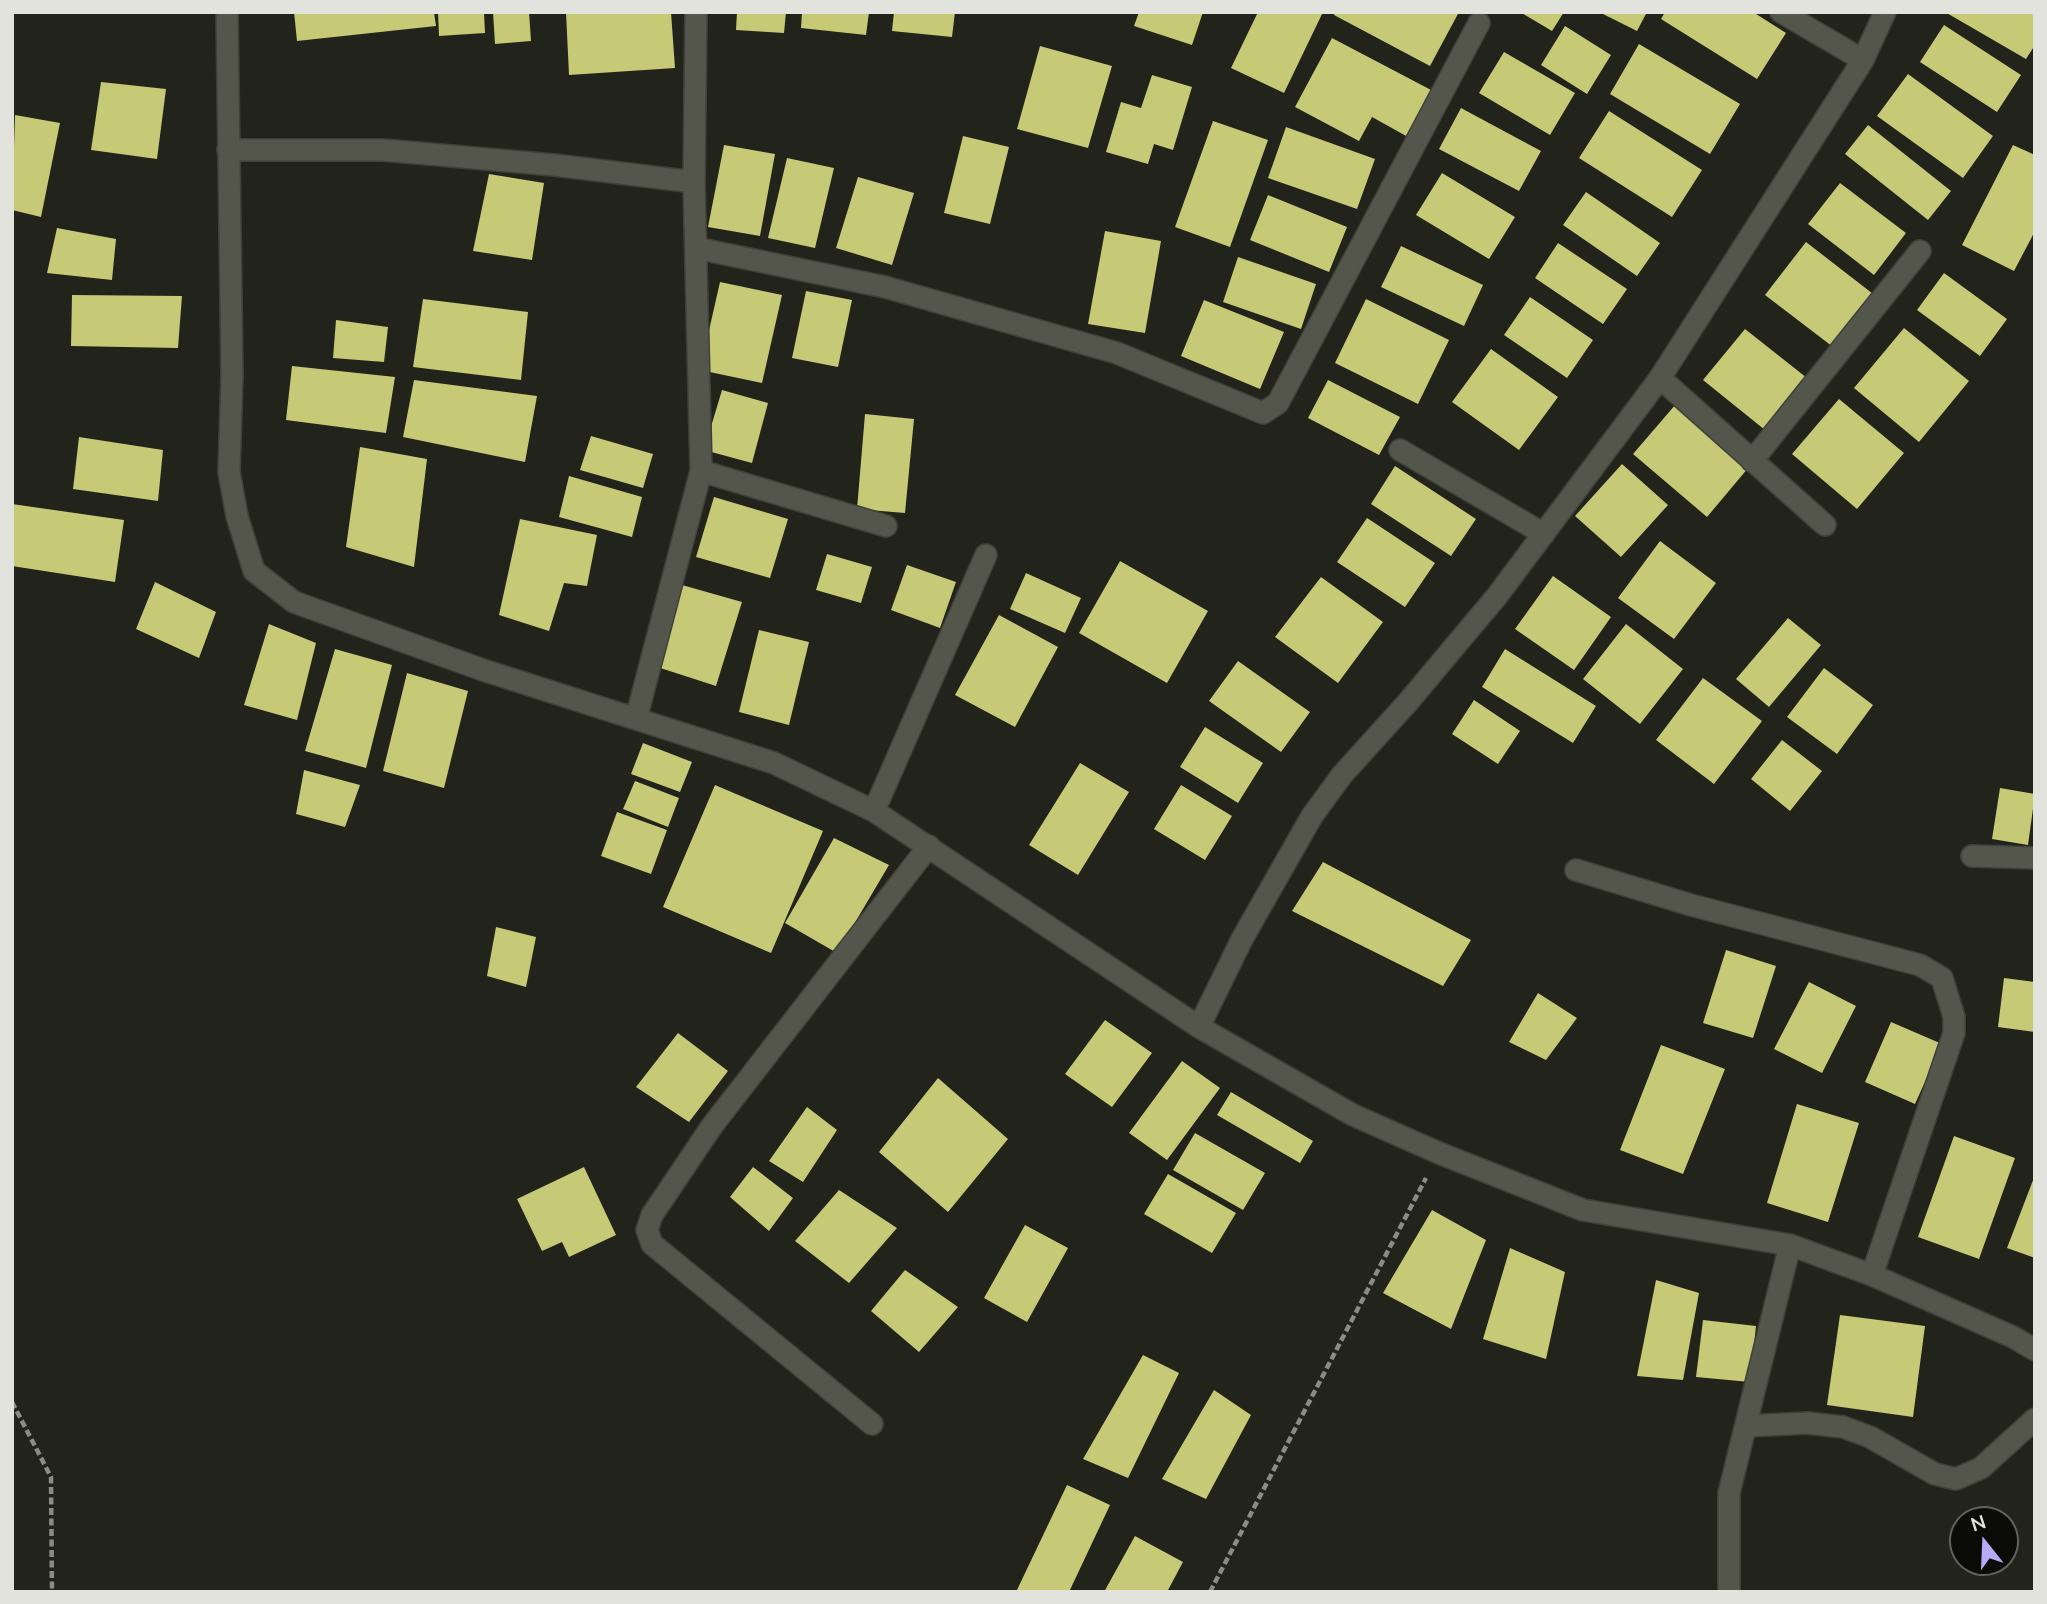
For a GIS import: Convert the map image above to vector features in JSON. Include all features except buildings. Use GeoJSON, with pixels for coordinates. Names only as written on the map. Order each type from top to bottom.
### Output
{"type":"FeatureCollection","features":[{"type":"Feature","properties":{"kind":"street"},"geometry":{"type":"LineString","coordinates":[[228,12],[232,375],[229,472],[237,516],[254,571],[294,602],[405,643],[774,763],[874,811],[1199,1027],[1353,1115],[1439,1153],[1583,1210],[1790,1245],[1872,1275],[2013,1337],[2035,1350]]}},
{"type":"Feature","properties":{"kind":"street"},"geometry":{"type":"LineString","coordinates":[[636,719],[701,471],[694,182],[696,12]]}},
{"type":"Feature","properties":{"kind":"street"},"geometry":{"type":"LineString","coordinates":[[1781,12],[1863,60]]}},
{"type":"Feature","properties":{"kind":"street"},"geometry":{"type":"LineString","coordinates":[[1199,1027],[1242,939],[1312,816],[1342,775],[1408,702],[1497,596],[1660,379],[1863,60],[1885,12]]}},
{"type":"Feature","properties":{"kind":"street"},"geometry":{"type":"LineString","coordinates":[[696,248],[885,287],[1117,353],[1263,413],[1278,403],[1479,23]]}},
{"type":"Feature","properties":{"kind":"street"},"geometry":{"type":"LineString","coordinates":[[228,150],[383,150],[554,165],[694,182]]}},
{"type":"Feature","properties":{"kind":"street"},"geometry":{"type":"LineString","coordinates":[[1752,461],[1920,251]]}},
{"type":"Feature","properties":{"kind":"street"},"geometry":{"type":"LineString","coordinates":[[1660,379],[1825,525]]}},
{"type":"Feature","properties":{"kind":"street"},"geometry":{"type":"LineString","coordinates":[[1400,450],[1544,534]]}},
{"type":"Feature","properties":{"kind":"street"},"geometry":{"type":"LineString","coordinates":[[701,471],[886,526]]}},
{"type":"Feature","properties":{"kind":"street"},"geometry":{"type":"LineString","coordinates":[[874,811],[986,555]]}},
{"type":"Feature","properties":{"kind":"street"},"geometry":{"type":"LineString","coordinates":[[873,1424],[652,1244],[647,1230],[652,1215],[712,1126],[929,846]]}},
{"type":"Feature","properties":{"kind":"street"},"geometry":{"type":"LineString","coordinates":[[1972,856],[2035,858]]}},
{"type":"Feature","properties":{"kind":"street"},"geometry":{"type":"LineString","coordinates":[[1576,870],[1691,905],[1920,965],[1942,978],[1954,1017],[1954,1033],[1872,1275]]}},
{"type":"Feature","properties":{"kind":"street"},"geometry":{"type":"LineString","coordinates":[[1729,1592],[1729,1493],[1790,1245]]}},
{"type":"Feature","properties":{"kind":"street"},"geometry":{"type":"LineString","coordinates":[[1746,1426],[1807,1423],[1843,1427],[1870,1437],[1935,1475],[1956,1479],[1981,1468],[2035,1419]]}},
{"type":"Feature","properties":{"kind":"path"},"geometry":{"type":"LineString","coordinates":[[1210,1592],[1439,1153]]}},
{"type":"Feature","properties":{"kind":"path"},"geometry":{"type":"LineString","coordinates":[[12,1402],[51,1477],[52,1592]]}}]}
